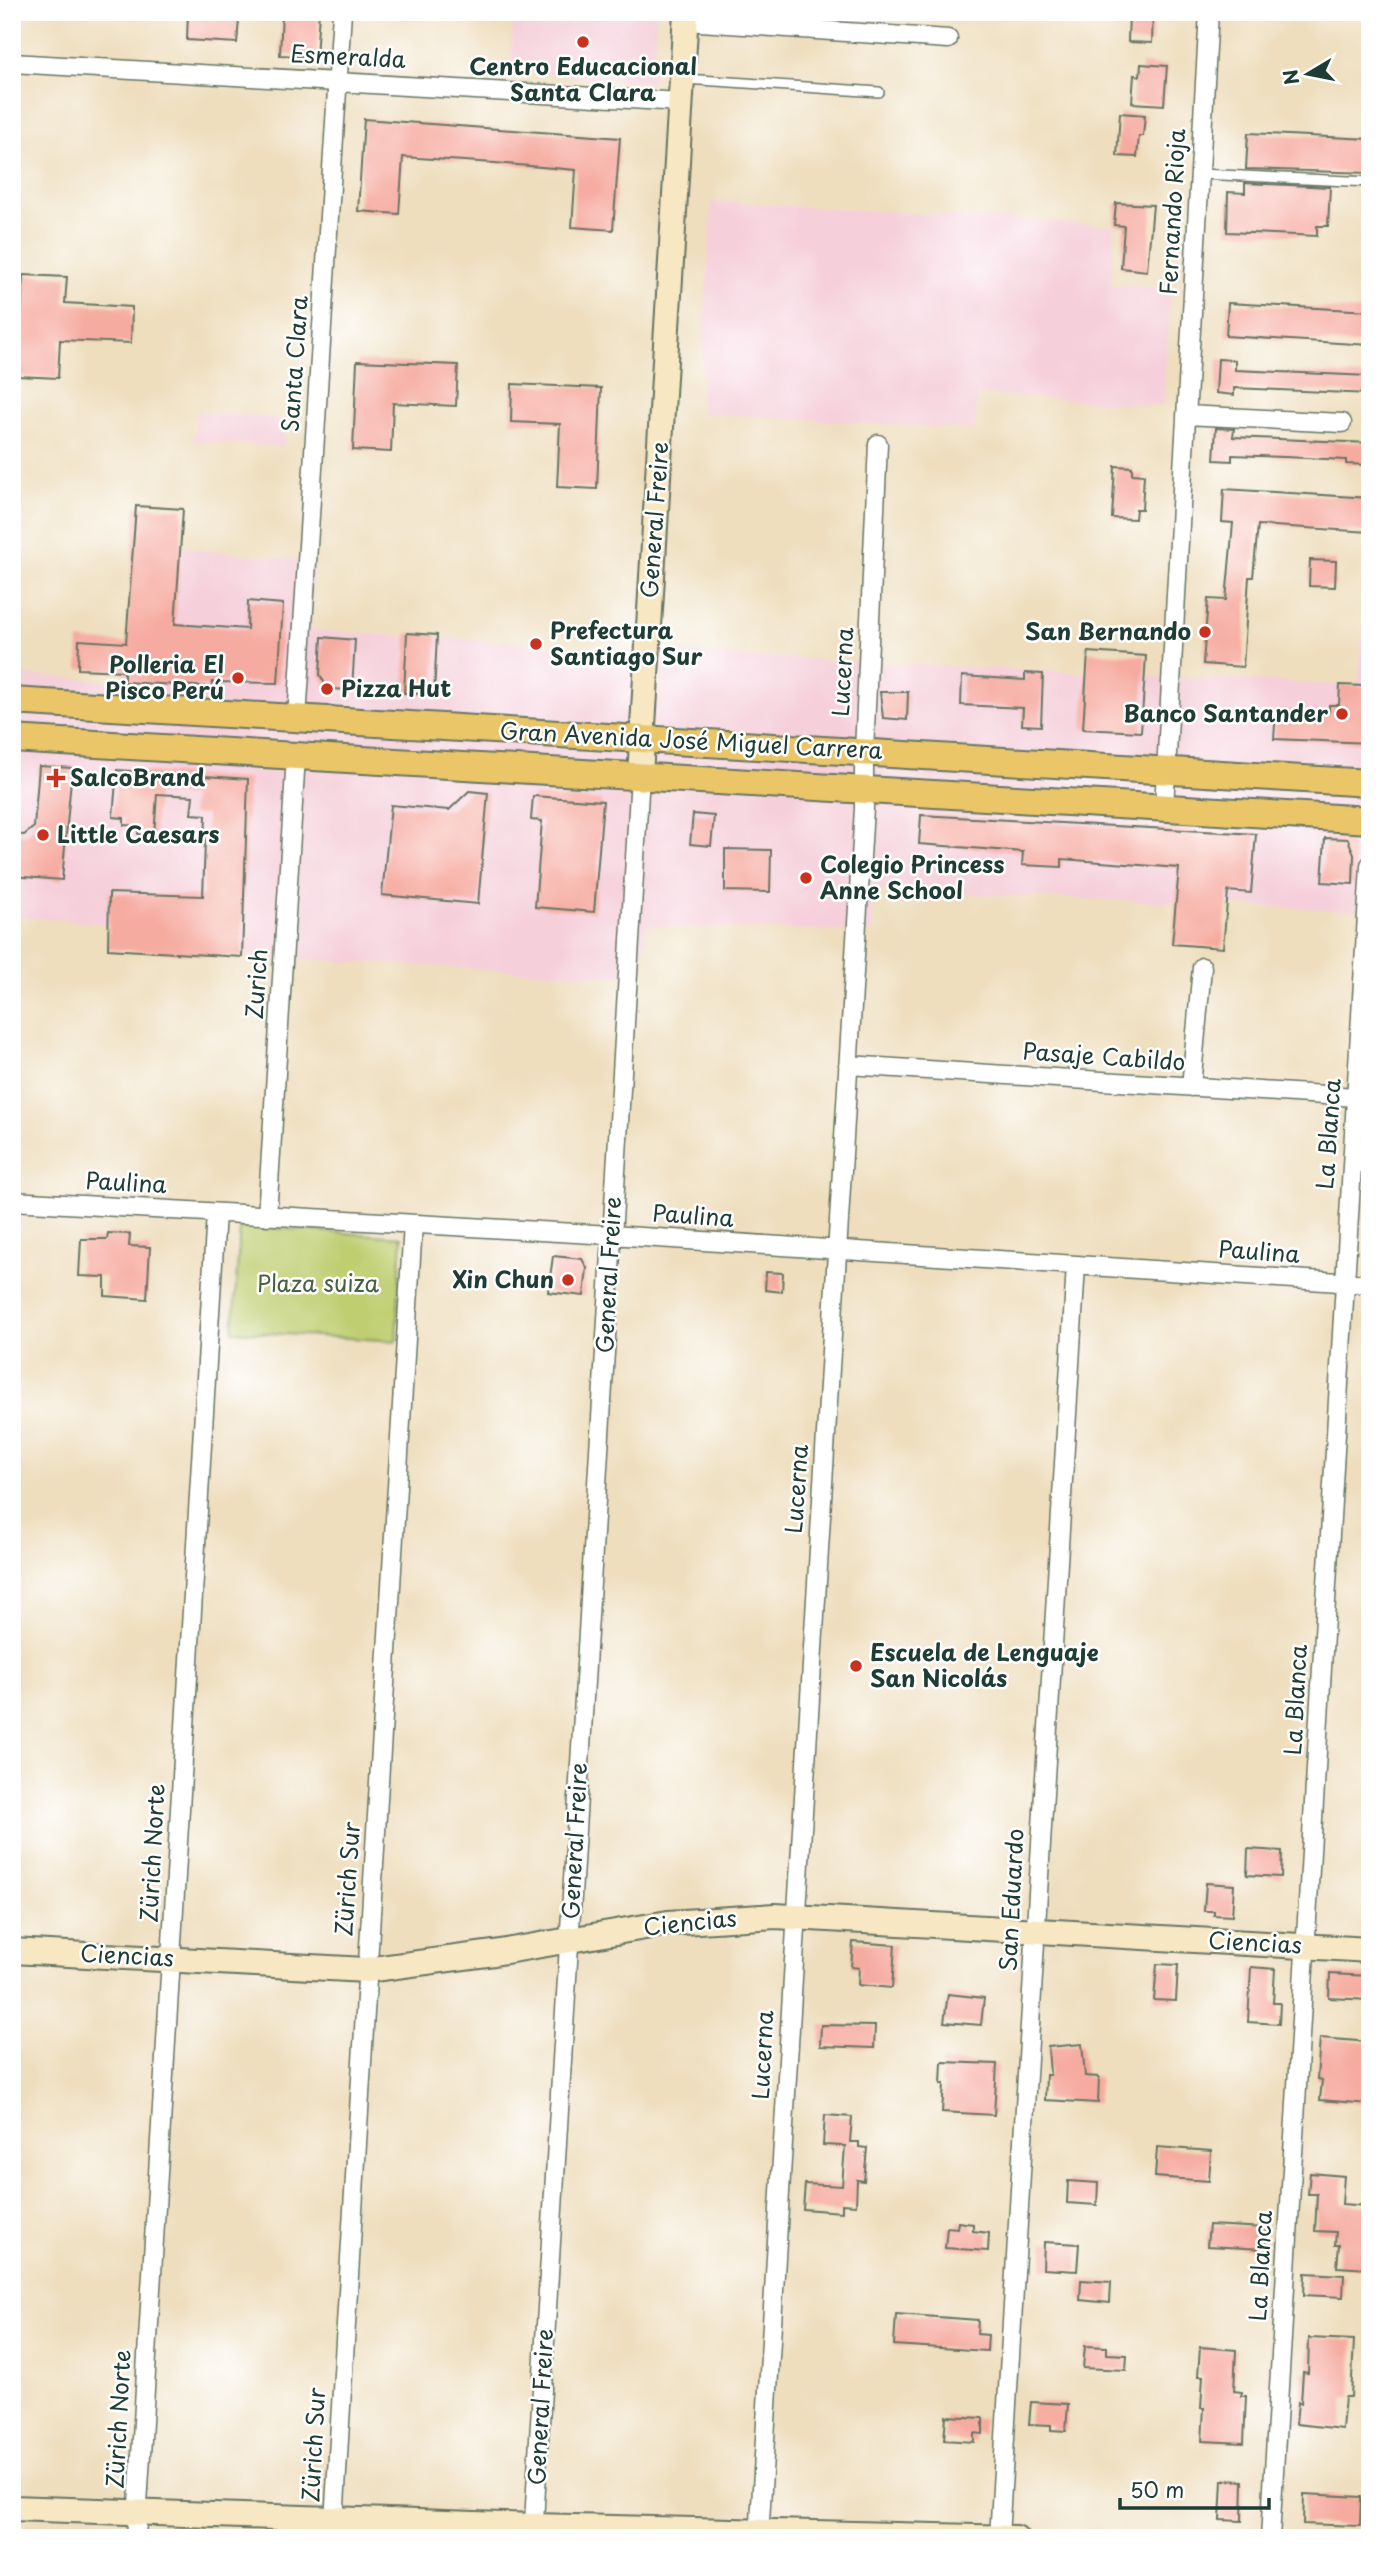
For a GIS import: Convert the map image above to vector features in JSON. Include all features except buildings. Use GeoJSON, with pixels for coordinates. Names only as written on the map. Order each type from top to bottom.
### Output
{"type":"FeatureCollection","features":[{"type":"Feature","properties":{"kind":"main road","name":"Gran Avenida José Miguel Carrera"},"geometry":{"type":"LineString","coordinates":[[12,701],[1370,783]]}},
{"type":"Feature","properties":{"kind":"main road","name":"Gran Avenida José Miguel Carrera"},"geometry":{"type":"LineString","coordinates":[[12,739],[1370,820]]}},
{"type":"Feature","properties":{"kind":"street","name":"Santa Clara"},"geometry":{"type":"LineString","coordinates":[[298,719],[342,12]]}},
{"type":"Feature","properties":{"kind":"street","name":"Fernando Rioja"},"geometry":{"type":"LineString","coordinates":[[1164,807],[1209,12]]}},
{"type":"Feature","properties":{"kind":"street"},"geometry":{"type":"LineString","coordinates":[[686,16],[948,40]]}},
{"type":"Feature","properties":{"kind":"street","name":"General Freire"},"geometry":{"type":"LineString","coordinates":[[534,2532],[686,16]]}},
{"type":"Feature","properties":{"kind":"street","name":"Esmeralda"},"geometry":{"type":"LineString","coordinates":[[12,63],[338,81],[682,91]]}},
{"type":"Feature","properties":{"kind":"street"},"geometry":{"type":"LineString","coordinates":[[1186,415],[1342,423]]}},
{"type":"Feature","properties":{"kind":"street","name":"Lucerna"},"geometry":{"type":"LineString","coordinates":[[759,2535],[865,789],[863,751],[878,444]]}},
{"type":"Feature","properties":{"kind":"street","name":"Zurich"},"geometry":{"type":"LineString","coordinates":[[267,1216],[296,756]]}},
{"type":"Feature","properties":{"kind":"street","name":"La Blanca"},"geometry":{"type":"LineString","coordinates":[[1270,2538],[1370,865]]}},
{"type":"Feature","properties":{"kind":"street"},"geometry":{"type":"LineString","coordinates":[[1191,1087],[1202,967]]}},
{"type":"Feature","properties":{"kind":"street","name":"Pasaje Cabildo"},"geometry":{"type":"LineString","coordinates":[[848,1065],[1356,1097]]}},
{"type":"Feature","properties":{"kind":"street","name":"Paulina"},"geometry":{"type":"LineString","coordinates":[[12,1201],[1370,1284]]}},
{"type":"Feature","properties":{"kind":"street","name":"Zürich Norte"},"geometry":{"type":"LineString","coordinates":[[136,2538],[216,1213]]}},
{"type":"Feature","properties":{"kind":"street","name":"Zürich Sur"},"geometry":{"type":"LineString","coordinates":[[334,2528],[413,1224]]}},
{"type":"Feature","properties":{"kind":"street","name":"San Eduardo"},"geometry":{"type":"LineString","coordinates":[[999,2537],[1076,1265]]}},
{"type":"Feature","properties":{"kind":"street","name":"Ciencias"},"geometry":{"type":"LineString","coordinates":[[12,1951],[366,1970],[429,1963],[695,1921],[796,1916],[1370,1950]]}},
{"type":"Feature","properties":{"kind":"street"},"geometry":{"type":"LineString","coordinates":[[12,2508],[138,2512],[334,2528],[1016,2538]]}},
{"type":"Feature","properties":{"kind":"lane"},"geometry":{"type":"LineString","coordinates":[[682,91],[878,92]]}},
{"type":"Feature","properties":{"kind":"lane"},"geometry":{"type":"LineString","coordinates":[[1200,174],[1370,182]]}},
{"type":"Feature","properties":{"kind":"shaded area","name":"Centro Educacional Santa Clara"},"geometry":{"type":"Polygon","coordinates":[[[514,12],[657,12],[652,83],[510,71],[514,12]]]}},
{"type":"Feature","properties":{"kind":"shaded area"},"geometry":{"type":"Polygon","coordinates":[[[712,201],[1114,226],[1111,285],[1170,289],[1163,406],[977,394],[975,430],[699,413],[712,201]]]}},
{"type":"Feature","properties":{"kind":"shaded area"},"geometry":{"type":"Polygon","coordinates":[[[196,412],[286,419],[284,447],[194,441],[196,412]]]}},
{"type":"Feature","properties":{"kind":"shaded area"},"geometry":{"type":"Polygon","coordinates":[[[136,506],[183,509],[181,547],[313,562],[311,630],[659,652],[1358,686],[1365,608],[1370,608],[1370,911],[873,890],[873,932],[648,926],[639,977],[108,949],[108,924],[12,916],[12,674],[124,682],[136,506]]]}},
{"type":"Feature","properties":{"kind":"green space","name":"Plaza suiza"},"geometry":{"type":"Polygon","coordinates":[[[240,1226],[402,1237],[396,1341],[233,1331],[240,1226]]]}},
{"type":"Feature","properties":{"kind":"place","name":"Centro Educacional Santa Clara"},"geometry":{"type":"Point","coordinates":[583,42]}},
{"type":"Feature","properties":{"kind":"place","name":"San Bernando"},"geometry":{"type":"Point","coordinates":[1205,632]}},
{"type":"Feature","properties":{"kind":"place","name":"Prefectura Santiago Sur"},"geometry":{"type":"Point","coordinates":[536,644]}},
{"type":"Feature","properties":{"kind":"place","name":"Polleria El Pisco Perú"},"geometry":{"type":"Point","coordinates":[238,678]}},
{"type":"Feature","properties":{"kind":"place","name":"Pizza Hut"},"geometry":{"type":"Point","coordinates":[327,689]}},
{"type":"Feature","properties":{"kind":"place","name":"Banco Santander"},"geometry":{"type":"Point","coordinates":[1342,714]}},
{"type":"Feature","properties":{"kind":"place","name":"SalcoBrand"},"geometry":{"type":"Point","coordinates":[56,778]}},
{"type":"Feature","properties":{"kind":"place","name":"Little Caesars"},"geometry":{"type":"Point","coordinates":[43,835]}},
{"type":"Feature","properties":{"kind":"place","name":"Colegio Princess Anne School"},"geometry":{"type":"Point","coordinates":[806,878]}},
{"type":"Feature","properties":{"kind":"place","name":"Xin Chun"},"geometry":{"type":"Point","coordinates":[568,1280]}},
{"type":"Feature","properties":{"kind":"place","name":"Escuela de Lenguaje San Nicolás"},"geometry":{"type":"Point","coordinates":[856,1666]}}]}
